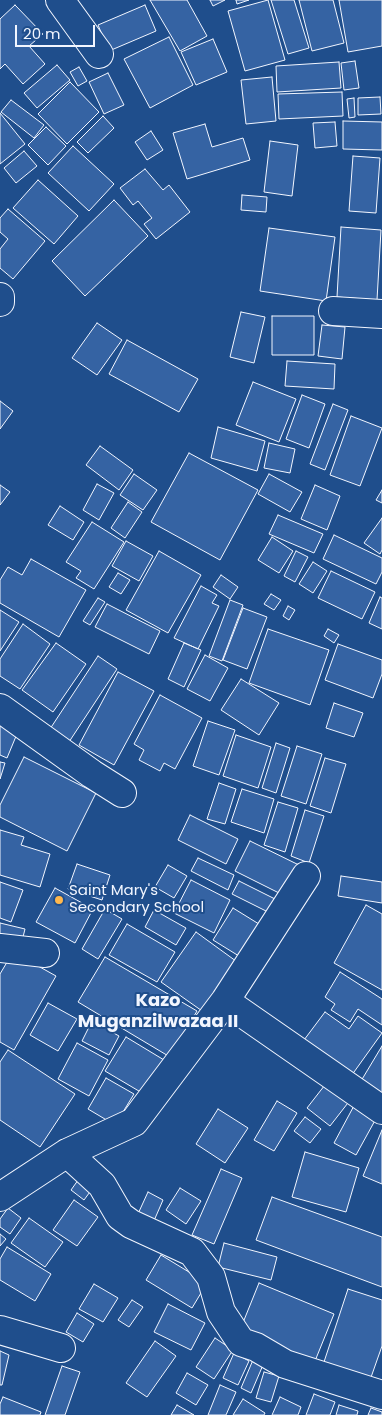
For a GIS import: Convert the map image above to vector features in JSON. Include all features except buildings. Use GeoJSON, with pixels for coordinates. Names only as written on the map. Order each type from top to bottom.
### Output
{"type":"FeatureCollection","features":[{"type":"Feature","properties":{"kind":"street"},"geometry":{"type":"LineString","coordinates":[[60,0],[99,54]]}},
{"type":"Feature","properties":{"kind":"street"},"geometry":{"type":"LineString","coordinates":[[0,297],[0,302]]}},
{"type":"Feature","properties":{"kind":"street"},"geometry":{"type":"LineString","coordinates":[[333,311],[382,314]]}},
{"type":"Feature","properties":{"kind":"street"},"geometry":{"type":"LineString","coordinates":[[0,708],[92,774],[122,793]]}},
{"type":"Feature","properties":{"kind":"street"},"geometry":{"type":"LineString","coordinates":[[0,1197],[67,1153],[134,1122],[225,1001],[306,876]]}},
{"type":"Feature","properties":{"kind":"street"},"geometry":{"type":"LineString","coordinates":[[0,948],[45,953]]}},
{"type":"Feature","properties":{"kind":"street"},"geometry":{"type":"LineString","coordinates":[[225,1001],[382,1110]]}},
{"type":"Feature","properties":{"kind":"street"},"geometry":{"type":"LineString","coordinates":[[67,1153],[102,1185],[120,1216],[131,1224],[192,1252],[211,1277],[221,1312],[241,1342],[256,1347],[285,1364],[382,1395]]}},
{"type":"Feature","properties":{"kind":"street"},"geometry":{"type":"LineString","coordinates":[[0,1330],[61,1348]]}},
{"type":"Feature","properties":{"kind":"place","name":"Saint Mary's Secondary School"},"geometry":{"type":"Point","coordinates":[59,900]}},
{"type":"Feature","properties":{"kind":"district","name":"Kazo Muganzilwazaa II"},"geometry":{"type":"Point","coordinates":[158,1011]}}]}
